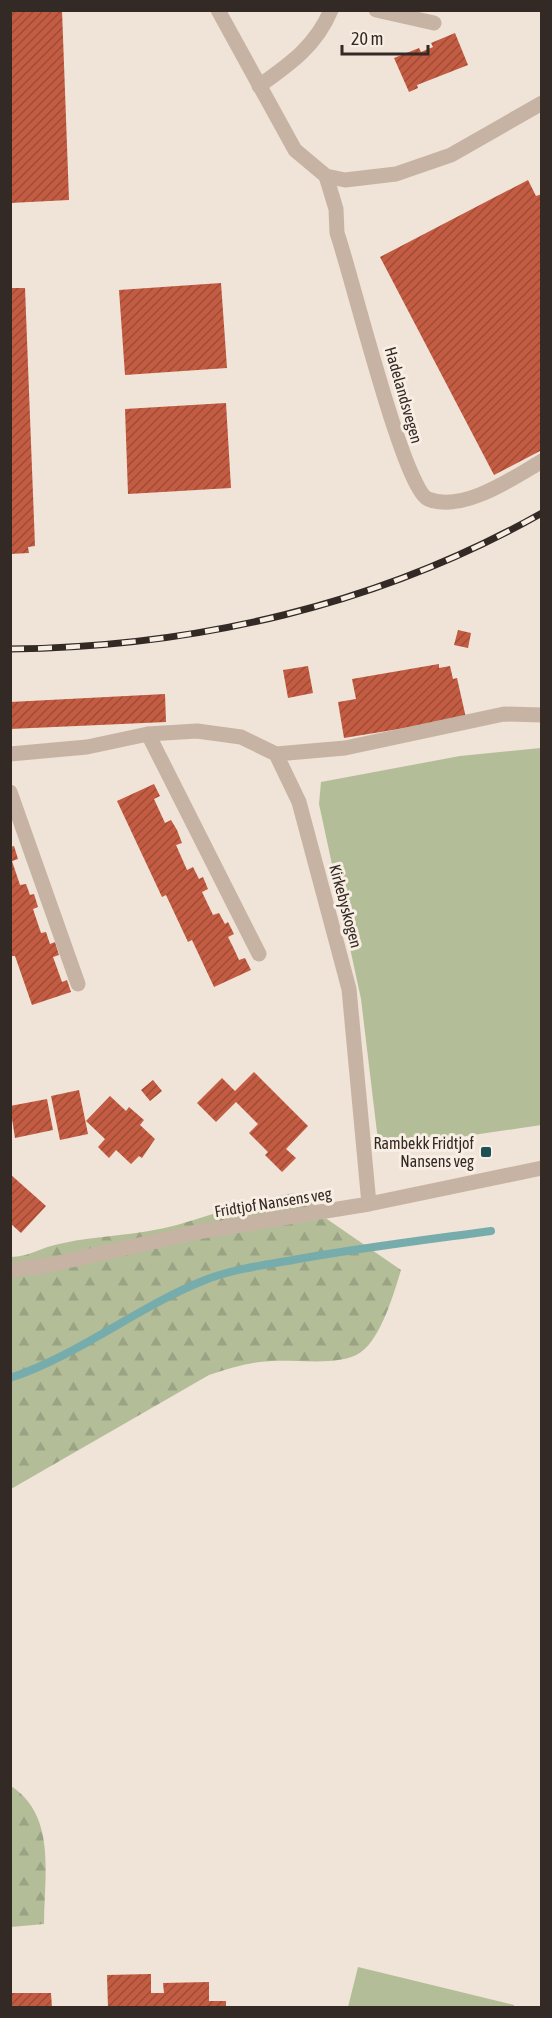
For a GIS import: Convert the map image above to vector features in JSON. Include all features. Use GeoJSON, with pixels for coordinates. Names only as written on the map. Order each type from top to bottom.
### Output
{"type":"FeatureCollection","features":[{"type":"Feature","properties":{"kind":"street"},"geometry":{"type":"LineString","coordinates":[[218,10],[295,150],[326,176],[345,180],[396,174],[451,155],[542,103]]}},
{"type":"Feature","properties":{"kind":"street"},"geometry":{"type":"LineString","coordinates":[[259,86],[298,58],[315,42],[331,10]]}},
{"type":"Feature","properties":{"kind":"street"},"geometry":{"type":"LineString","coordinates":[[376,10],[434,23]]}},
{"type":"Feature","properties":{"kind":"street","name":"Hadelandsvegen"},"geometry":{"type":"LineString","coordinates":[[326,176],[336,209],[337,233],[370,342],[392,426],[414,482],[422,495],[429,500],[461,501],[507,481],[542,461]]}},
{"type":"Feature","properties":{"kind":"street"},"geometry":{"type":"LineString","coordinates":[[10,754],[87,747],[148,734],[197,731],[241,736],[276,754],[345,748],[504,714],[542,715]]}},
{"type":"Feature","properties":{"kind":"street"},"geometry":{"type":"LineString","coordinates":[[148,734],[259,954]]}},
{"type":"Feature","properties":{"kind":"street","name":"Kirkebyskogen"},"geometry":{"type":"LineString","coordinates":[[276,754],[298,802],[350,989],[369,1204]]}},
{"type":"Feature","properties":{"kind":"street"},"geometry":{"type":"LineString","coordinates":[[10,792],[78,984]]}},
{"type":"Feature","properties":{"kind":"street","name":"Fridtjof Nansens veg"},"geometry":{"type":"LineString","coordinates":[[10,1270],[49,1265],[197,1232],[369,1204],[542,1168]]}},
{"type":"Feature","properties":{"kind":"green space"},"geometry":{"type":"Polygon","coordinates":[[[541,748],[541,1125],[379,1149],[361,999],[319,804],[321,782],[460,756],[541,748]]]}},
{"type":"Feature","properties":{"kind":"green space"},"geometry":{"type":"Polygon","coordinates":[[[305,1192],[321,1215],[401,1270],[381,1326],[368,1345],[352,1357],[342,1359],[263,1362],[209,1375],[11,1489],[11,1257],[73,1241],[162,1229],[256,1201],[305,1192]]]}},
{"type":"Feature","properties":{"kind":"green space"},"geometry":{"type":"Polygon","coordinates":[[[11,1786],[26,1799],[36,1813],[42,1830],[46,1867],[44,1924],[11,1927],[11,1786]]]}},
{"type":"Feature","properties":{"kind":"green space"},"geometry":{"type":"Polygon","coordinates":[[[358,1967],[514,2005],[514,2007],[348,2007],[358,1967]]]}},
{"type":"Feature","properties":{"kind":"building"},"geometry":{"type":"Polygon","coordinates":[[[10,10],[62,10],[69,200],[10,203],[10,10]]]}},
{"type":"Feature","properties":{"kind":"building"},"geometry":{"type":"Polygon","coordinates":[[[455,33],[468,65],[417,85],[418,88],[409,92],[394,58],[419,48],[421,52],[433,47],[431,43],[455,33]]]}},
{"type":"Feature","properties":{"kind":"building"},"geometry":{"type":"Polygon","coordinates":[[[528,180],[536,196],[542,194],[542,450],[494,475],[380,257],[528,180]]]}},
{"type":"Feature","properties":{"kind":"building"},"geometry":{"type":"Polygon","coordinates":[[[221,283],[227,368],[125,375],[119,290],[221,283]]]}},
{"type":"Feature","properties":{"kind":"building"},"geometry":{"type":"Polygon","coordinates":[[[10,288],[25,288],[35,546],[28,547],[29,553],[10,554],[10,288]]]}},
{"type":"Feature","properties":{"kind":"building"},"geometry":{"type":"Polygon","coordinates":[[[226,403],[231,488],[128,494],[125,409],[226,403]]]}},
{"type":"Feature","properties":{"kind":"building"},"geometry":{"type":"Polygon","coordinates":[[[458,630],[471,633],[468,648],[454,645],[458,630]]]}},
{"type":"Feature","properties":{"kind":"building"},"geometry":{"type":"Polygon","coordinates":[[[439,664],[439,668],[450,666],[453,679],[457,678],[466,718],[344,738],[338,702],[356,699],[352,679],[439,664]]]}},
{"type":"Feature","properties":{"kind":"building"},"geometry":{"type":"Polygon","coordinates":[[[308,666],[313,693],[288,698],[283,670],[308,666]]]}},
{"type":"Feature","properties":{"kind":"building"},"geometry":{"type":"Polygon","coordinates":[[[165,694],[166,722],[10,729],[10,702],[165,694]]]}},
{"type":"Feature","properties":{"kind":"building"},"geometry":{"type":"Polygon","coordinates":[[[154,784],[160,796],[154,799],[165,823],[171,820],[177,830],[182,843],[176,845],[187,870],[193,867],[199,879],[203,877],[208,889],[202,892],[213,915],[219,913],[225,924],[228,922],[234,934],[228,937],[239,960],[245,958],[251,970],[214,987],[192,940],[188,942],[166,895],[162,897],[117,801],[154,784]]]}},
{"type":"Feature","properties":{"kind":"building"},"geometry":{"type":"Polygon","coordinates":[[[14,846],[18,859],[12,861],[20,885],[26,884],[30,895],[34,894],[38,907],[33,909],[41,933],[46,932],[50,944],[55,942],[59,955],[53,957],[62,982],[67,980],[71,992],[32,1005],[15,956],[10,956],[10,847],[14,846]]]}},
{"type":"Feature","properties":{"kind":"building"},"geometry":{"type":"Polygon","coordinates":[[[254,1072],[308,1126],[286,1149],[296,1158],[282,1172],[265,1155],[268,1152],[249,1133],[258,1124],[236,1102],[216,1122],[197,1103],[222,1078],[235,1091],[254,1072]]]}},
{"type":"Feature","properties":{"kind":"building"},"geometry":{"type":"Polygon","coordinates":[[[153,1080],[162,1091],[150,1101],[141,1090],[153,1080]]]}},
{"type":"Feature","properties":{"kind":"building"},"geometry":{"type":"Polygon","coordinates":[[[79,1090],[88,1134],[60,1140],[51,1096],[79,1090]]]}},
{"type":"Feature","properties":{"kind":"building"},"geometry":{"type":"Polygon","coordinates":[[[110,1096],[126,1111],[129,1107],[144,1120],[140,1125],[155,1139],[142,1158],[139,1156],[131,1164],[116,1150],[109,1158],[98,1147],[105,1139],[86,1121],[110,1096]]]}},
{"type":"Feature","properties":{"kind":"building"},"geometry":{"type":"Polygon","coordinates":[[[47,1099],[53,1130],[15,1138],[10,1106],[47,1099]]]}},
{"type":"Feature","properties":{"kind":"building"},"geometry":{"type":"Polygon","coordinates":[[[10,1174],[46,1206],[21,1233],[10,1223],[10,1174]]]}},
{"type":"Feature","properties":{"kind":"building"},"geometry":{"type":"Polygon","coordinates":[[[151,1974],[151,1993],[164,1993],[163,1983],[209,1982],[209,2001],[226,2001],[226,2008],[108,2008],[107,1975],[151,1974]]]}},
{"type":"Feature","properties":{"kind":"building"},"geometry":{"type":"Polygon","coordinates":[[[10,1993],[51,1993],[52,2008],[10,2008],[10,1993]]]}},
{"type":"Feature","properties":{"kind":"waterway"},"geometry":{"type":"LineString","coordinates":[[10,1378],[60,1357],[156,1303],[216,1276],[318,1256],[491,1231]]}},
{"type":"Feature","properties":{"kind":"railway"},"geometry":{"type":"LineString","coordinates":[[10,649],[149,640],[285,615],[351,596],[416,573],[480,545],[542,513]]}},
{"type":"Feature","properties":{"kind":"place","name":"Rambekk Fridtjof Nansens veg"},"geometry":{"type":"Point","coordinates":[486,1152]}}]}
